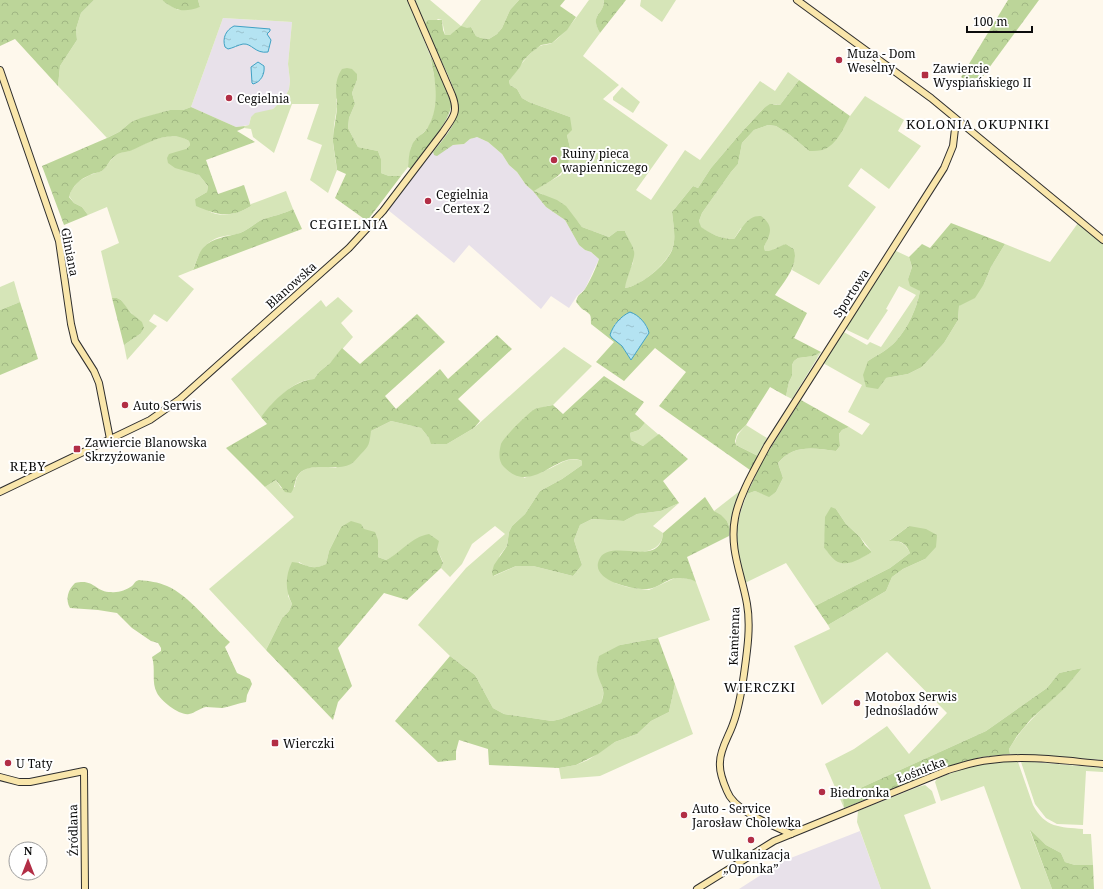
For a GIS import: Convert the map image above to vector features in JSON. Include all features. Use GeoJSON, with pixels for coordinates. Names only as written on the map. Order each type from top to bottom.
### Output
{"type":"FeatureCollection","features":[{"type":"Feature","properties":{"kind":"street","name":"Blanowska"},"geometry":{"type":"LineString","coordinates":[[0,492],[150,420],[180,399],[349,248],[383,211],[443,132],[455,113],[456,108],[411,0]]}},
{"type":"Feature","properties":{"kind":"street"},"geometry":{"type":"LineString","coordinates":[[797,0],[931,98],[1103,240]]}},
{"type":"Feature","properties":{"kind":"street","name":"Gliniana"},"geometry":{"type":"LineString","coordinates":[[0,70],[59,241],[71,324],[75,341],[94,371],[99,383],[110,439]]}},
{"type":"Feature","properties":{"kind":"street","name":"Sportowa"},"geometry":{"type":"LineString","coordinates":[[752,474],[767,446],[944,168],[953,146],[956,120]]}},
{"type":"Feature","properties":{"kind":"street","name":"Kamienna"},"geometry":{"type":"LineString","coordinates":[[752,474],[737,511],[733,534],[734,551],[748,604],[748,631],[744,675],[734,722],[720,760],[720,767],[726,791],[734,803],[749,813],[791,834]]}},
{"type":"Feature","properties":{"kind":"street","name":"Łośnicka"},"geometry":{"type":"LineString","coordinates":[[697,889],[757,851],[791,834],[948,770],[971,763],[988,760],[1019,758],[1103,764]]}},
{"type":"Feature","properties":{"kind":"street","name":"Źródlana"},"geometry":{"type":"LineString","coordinates":[[0,777],[19,782],[30,782],[84,771],[85,889]]}},
{"type":"Feature","properties":{"kind":"shaded area"},"geometry":{"type":"Polygon","coordinates":[[[223,18],[292,22],[288,64],[290,81],[289,89],[285,97],[273,109],[251,117],[249,125],[236,127],[191,107],[223,18]]]}},
{"type":"Feature","properties":{"kind":"shaded area"},"geometry":{"type":"Polygon","coordinates":[[[477,137],[488,142],[502,154],[509,165],[517,172],[526,185],[546,207],[565,220],[579,245],[599,259],[585,289],[577,296],[569,308],[551,296],[541,309],[469,245],[454,263],[388,210],[433,152],[434,155],[453,145],[464,144],[470,139],[477,137]]]}},
{"type":"Feature","properties":{"kind":"shaded area"},"geometry":{"type":"Polygon","coordinates":[[[860,831],[881,889],[739,889],[783,861],[860,831]]]}},
{"type":"Feature","properties":{"kind":"green space"},"geometry":{"type":"Polygon","coordinates":[[[0,0],[94,0],[81,13],[76,29],[77,40],[60,66],[58,86],[15,39],[0,46],[0,0]]]}},
{"type":"Feature","properties":{"kind":"green space"},"geometry":{"type":"Polygon","coordinates":[[[94,0],[162,0],[178,10],[200,7],[198,0],[408,0],[430,55],[436,86],[435,112],[429,126],[415,140],[411,147],[408,167],[401,176],[389,176],[381,173],[381,159],[378,151],[358,147],[348,128],[349,118],[355,104],[352,93],[357,80],[336,99],[337,107],[333,144],[337,170],[328,193],[310,180],[322,145],[307,139],[319,104],[292,104],[274,153],[253,137],[251,129],[244,128],[245,126],[249,125],[251,117],[255,113],[273,109],[285,97],[289,89],[290,81],[288,64],[292,22],[223,18],[191,107],[183,110],[170,110],[131,122],[119,132],[107,138],[58,86],[60,66],[77,40],[76,29],[81,13],[94,0]]]}},
{"type":"Feature","properties":{"kind":"green space"},"geometry":{"type":"Polygon","coordinates":[[[162,0],[198,0],[200,7],[189,10],[180,10],[171,7],[162,0]]]}},
{"type":"Feature","properties":{"kind":"green space"},"geometry":{"type":"Polygon","coordinates":[[[414,0],[430,0],[461,26],[481,0],[519,0],[510,10],[502,28],[497,34],[489,39],[476,36],[471,27],[450,35],[445,35],[442,20],[438,19],[426,30],[414,0]]]}},
{"type":"Feature","properties":{"kind":"green space"},"geometry":{"type":"Polygon","coordinates":[[[519,0],[565,0],[560,6],[576,17],[567,30],[552,43],[541,45],[531,53],[523,61],[509,81],[510,85],[517,89],[522,98],[570,117],[572,130],[567,135],[570,152],[566,167],[557,177],[534,191],[557,200],[566,206],[582,227],[609,237],[617,231],[625,231],[634,254],[625,288],[639,283],[654,273],[666,260],[674,243],[672,212],[693,186],[698,188],[711,168],[764,108],[770,104],[780,105],[799,80],[850,116],[840,135],[833,143],[829,147],[819,151],[809,151],[790,135],[776,126],[768,125],[754,130],[742,143],[738,164],[702,213],[699,221],[701,227],[712,234],[734,239],[748,220],[756,216],[761,216],[770,227],[764,247],[765,251],[770,251],[786,244],[794,249],[795,255],[793,267],[775,295],[807,313],[794,338],[821,352],[814,356],[798,358],[794,361],[792,365],[792,376],[786,396],[770,387],[746,425],[737,434],[735,441],[736,445],[758,456],[753,468],[750,470],[659,406],[686,372],[655,348],[624,381],[596,362],[614,342],[591,324],[590,315],[576,302],[578,296],[589,283],[599,259],[579,245],[565,220],[546,207],[526,185],[517,172],[509,165],[502,154],[488,142],[477,137],[470,139],[464,144],[453,145],[437,156],[434,155],[433,152],[455,121],[458,105],[450,81],[440,57],[428,35],[425,24],[428,20],[442,20],[445,35],[450,35],[461,26],[467,28],[471,27],[476,36],[489,39],[497,34],[502,28],[510,10],[519,0]],[[626,314],[614,325],[622,346],[631,360],[649,333],[644,322],[638,318],[626,314]]]}},
{"type":"Feature","properties":{"kind":"green space"},"geometry":{"type":"Polygon","coordinates":[[[589,0],[604,0],[602,9],[596,18],[600,33],[583,56],[619,85],[603,99],[668,145],[636,190],[651,200],[685,150],[700,160],[760,81],[775,91],[788,72],[799,80],[780,105],[774,104],[764,108],[711,168],[698,188],[693,186],[672,212],[674,243],[666,260],[646,279],[631,287],[624,288],[627,275],[633,263],[634,251],[625,231],[617,231],[609,237],[582,227],[578,222],[542,194],[533,191],[561,175],[571,153],[567,135],[570,117],[522,98],[517,89],[510,85],[509,81],[535,49],[542,45],[552,43],[562,35],[589,0]]]}},
{"type":"Feature","properties":{"kind":"green space"},"geometry":{"type":"Polygon","coordinates":[[[604,0],[626,0],[600,33],[596,18],[602,9],[604,0]]]}},
{"type":"Feature","properties":{"kind":"green space"},"geometry":{"type":"Polygon","coordinates":[[[641,0],[676,0],[662,22],[640,6],[641,0]]]}},
{"type":"Feature","properties":{"kind":"green space"},"geometry":{"type":"Polygon","coordinates":[[[1008,0],[1039,0],[975,87],[961,77],[1008,0]]]}},
{"type":"Feature","properties":{"kind":"green space"},"geometry":{"type":"Polygon","coordinates":[[[430,55],[447,91],[451,104],[450,110],[442,127],[411,169],[408,167],[412,146],[415,140],[427,129],[432,119],[436,101],[434,73],[430,55]]]}},
{"type":"Feature","properties":{"kind":"green space"},"geometry":{"type":"Polygon","coordinates":[[[342,69],[352,69],[357,74],[357,80],[352,93],[355,104],[349,118],[348,128],[358,147],[378,151],[381,159],[381,173],[389,176],[401,176],[367,221],[335,198],[346,174],[337,170],[333,142],[337,108],[336,83],[342,69]]]}},
{"type":"Feature","properties":{"kind":"green space"},"geometry":{"type":"Polygon","coordinates":[[[622,87],[640,102],[633,113],[613,100],[613,97],[622,87]]]}},
{"type":"Feature","properties":{"kind":"green space"},"geometry":{"type":"Polygon","coordinates":[[[865,96],[904,120],[898,131],[921,146],[889,189],[861,168],[848,186],[876,207],[819,285],[792,270],[795,257],[794,249],[786,244],[770,252],[765,251],[764,247],[766,242],[741,228],[734,239],[716,236],[700,227],[699,221],[702,213],[738,164],[742,143],[754,130],[768,125],[776,126],[790,135],[809,151],[838,136],[850,116],[865,96]]]}},
{"type":"Feature","properties":{"kind":"green space"},"geometry":{"type":"Polygon","coordinates":[[[191,107],[236,127],[245,126],[237,131],[255,142],[206,160],[218,194],[244,185],[251,206],[236,213],[224,214],[210,212],[196,206],[195,199],[207,192],[208,186],[199,175],[175,168],[168,163],[167,158],[169,154],[186,149],[190,145],[189,141],[174,136],[159,138],[130,151],[118,154],[102,171],[91,174],[80,181],[74,186],[69,197],[74,203],[82,207],[88,215],[64,225],[42,166],[107,138],[119,132],[131,122],[141,118],[170,110],[183,110],[191,107]]]}},
{"type":"Feature","properties":{"kind":"green space"},"geometry":{"type":"Polygon","coordinates":[[[170,136],[182,137],[189,141],[190,145],[186,149],[188,171],[199,175],[208,186],[207,192],[195,199],[212,213],[224,215],[235,213],[251,206],[251,204],[286,191],[293,209],[261,220],[240,233],[216,238],[205,246],[198,257],[193,270],[178,276],[194,289],[167,322],[154,314],[149,321],[157,326],[127,360],[124,345],[140,334],[136,318],[121,300],[112,298],[101,251],[119,243],[107,207],[88,215],[82,207],[74,203],[69,196],[72,189],[79,181],[102,171],[117,153],[129,151],[155,139],[170,136]]]}},
{"type":"Feature","properties":{"kind":"green space"},"geometry":{"type":"Polygon","coordinates":[[[293,209],[302,229],[193,270],[201,250],[207,244],[220,238],[240,233],[261,220],[293,209]]]}},
{"type":"Feature","properties":{"kind":"green space"},"geometry":{"type":"Polygon","coordinates":[[[951,223],[1005,244],[975,298],[959,306],[958,320],[944,343],[922,367],[908,374],[886,378],[878,389],[866,387],[863,375],[868,361],[886,350],[896,341],[908,324],[917,304],[920,291],[910,286],[908,279],[912,267],[909,257],[922,244],[930,248],[951,223]]]}},
{"type":"Feature","properties":{"kind":"green space"},"geometry":{"type":"Polygon","coordinates":[[[1078,223],[1103,244],[1103,760],[1010,754],[1009,749],[1025,727],[1082,668],[1059,673],[1047,688],[986,731],[845,795],[843,800],[844,808],[825,764],[854,749],[887,726],[909,754],[947,713],[887,652],[822,705],[794,646],[830,629],[828,625],[886,591],[892,577],[903,569],[925,559],[909,526],[890,540],[902,543],[910,553],[890,568],[815,606],[786,563],[745,583],[739,561],[736,537],[739,518],[747,494],[755,491],[769,496],[776,492],[783,478],[778,463],[790,453],[797,450],[812,448],[836,451],[840,446],[839,434],[842,430],[849,427],[862,435],[870,424],[848,412],[862,385],[823,363],[842,331],[867,345],[870,342],[881,347],[916,295],[899,286],[886,309],[888,310],[868,340],[847,330],[846,326],[894,250],[909,257],[912,267],[908,279],[920,291],[917,304],[911,318],[900,336],[890,347],[868,361],[886,378],[908,374],[922,367],[944,343],[958,320],[959,306],[984,284],[991,267],[1005,244],[1050,262],[1078,223]],[[836,509],[825,535],[824,548],[837,561],[856,560],[872,552],[860,537],[846,524],[836,509]]]}},
{"type":"Feature","properties":{"kind":"green space"},"geometry":{"type":"Polygon","coordinates":[[[14,281],[20,302],[0,310],[0,287],[14,281]]]}},
{"type":"Feature","properties":{"kind":"green space"},"geometry":{"type":"Polygon","coordinates":[[[338,297],[353,311],[341,323],[353,337],[314,379],[298,383],[284,392],[261,417],[231,379],[321,300],[326,307],[338,297]]]}},
{"type":"Feature","properties":{"kind":"green space"},"geometry":{"type":"Polygon","coordinates":[[[112,298],[121,300],[131,313],[142,322],[144,328],[140,334],[124,345],[112,298]]]}},
{"type":"Feature","properties":{"kind":"green space"},"geometry":{"type":"Polygon","coordinates":[[[20,302],[38,359],[0,375],[0,310],[20,302]]]}},
{"type":"Feature","properties":{"kind":"green space"},"geometry":{"type":"Polygon","coordinates":[[[417,314],[445,342],[385,396],[396,409],[440,369],[448,379],[497,335],[512,349],[458,399],[480,421],[474,428],[447,444],[431,444],[429,438],[421,428],[391,421],[371,431],[367,447],[351,464],[338,467],[317,467],[304,470],[297,476],[291,493],[285,492],[276,480],[265,487],[226,448],[267,424],[261,417],[272,404],[291,387],[298,383],[314,379],[342,348],[360,364],[417,314]]]}},
{"type":"Feature","properties":{"kind":"green space"},"geometry":{"type":"Polygon","coordinates":[[[564,347],[592,366],[553,405],[541,408],[529,415],[510,434],[524,478],[572,459],[582,461],[582,465],[562,479],[540,491],[525,514],[512,526],[509,532],[507,546],[500,555],[494,576],[516,566],[533,566],[573,576],[582,565],[574,540],[580,525],[592,519],[624,521],[637,514],[661,511],[679,503],[653,526],[663,533],[658,546],[646,551],[638,552],[617,551],[615,583],[627,587],[649,590],[677,577],[694,580],[710,620],[658,638],[620,645],[597,671],[603,691],[601,703],[561,719],[552,721],[504,714],[493,708],[475,675],[450,656],[418,625],[466,568],[505,534],[495,526],[472,544],[462,564],[450,577],[441,568],[443,562],[437,549],[404,548],[396,555],[386,560],[378,557],[378,540],[341,527],[329,551],[326,564],[319,567],[312,567],[306,566],[299,562],[288,596],[292,604],[289,611],[282,618],[266,650],[209,589],[294,517],[265,487],[276,480],[281,488],[295,487],[296,479],[304,470],[315,467],[336,468],[371,431],[391,421],[421,428],[429,438],[447,444],[474,428],[564,347]]]}},
{"type":"Feature","properties":{"kind":"green space"},"geometry":{"type":"Polygon","coordinates":[[[821,352],[792,399],[786,396],[792,376],[792,365],[794,361],[798,358],[814,356],[821,352]]]}},
{"type":"Feature","properties":{"kind":"green space"},"geometry":{"type":"Polygon","coordinates":[[[604,376],[644,402],[635,414],[645,423],[639,430],[630,433],[631,440],[643,446],[659,434],[688,459],[663,481],[679,503],[661,511],[637,514],[624,521],[592,519],[580,525],[574,540],[582,565],[573,576],[533,566],[516,566],[493,576],[492,572],[494,565],[507,546],[509,532],[512,526],[525,514],[540,491],[562,479],[582,465],[582,461],[573,459],[564,461],[535,475],[525,477],[515,475],[502,465],[499,453],[501,444],[516,425],[535,409],[553,405],[563,414],[604,376]]]}},
{"type":"Feature","properties":{"kind":"green space"},"geometry":{"type":"Polygon","coordinates":[[[801,400],[849,427],[842,430],[839,434],[840,446],[836,451],[812,448],[797,450],[790,453],[778,463],[783,478],[776,492],[769,497],[755,491],[747,494],[763,460],[801,400]]]}},
{"type":"Feature","properties":{"kind":"green space"},"geometry":{"type":"Polygon","coordinates":[[[645,423],[659,435],[643,446],[631,440],[630,433],[639,430],[645,423]]]}},
{"type":"Feature","properties":{"kind":"green space"},"geometry":{"type":"Polygon","coordinates":[[[746,425],[767,438],[758,456],[736,445],[737,437],[746,425]]]}},
{"type":"Feature","properties":{"kind":"green space"},"geometry":{"type":"Polygon","coordinates":[[[741,490],[732,514],[730,529],[727,521],[714,511],[741,490]]]}},
{"type":"Feature","properties":{"kind":"green space"},"geometry":{"type":"Polygon","coordinates":[[[705,497],[714,511],[727,521],[730,529],[729,536],[687,557],[696,582],[688,579],[674,578],[655,587],[640,589],[613,582],[605,578],[600,572],[598,566],[600,558],[606,553],[615,551],[645,551],[654,549],[660,544],[663,533],[705,497]]]}},
{"type":"Feature","properties":{"kind":"green space"},"geometry":{"type":"Polygon","coordinates":[[[831,507],[836,509],[846,524],[860,537],[872,552],[856,561],[847,563],[838,562],[832,558],[824,548],[825,517],[831,507]]]}},
{"type":"Feature","properties":{"kind":"green space"},"geometry":{"type":"Polygon","coordinates":[[[351,521],[361,524],[364,529],[375,532],[378,540],[378,557],[386,560],[412,541],[429,534],[439,541],[437,549],[443,563],[441,568],[407,600],[384,593],[338,648],[352,686],[338,702],[333,720],[266,650],[282,618],[289,611],[292,604],[288,594],[287,578],[292,562],[312,567],[326,564],[329,551],[341,527],[351,521]]]}},
{"type":"Feature","properties":{"kind":"green space"},"geometry":{"type":"Polygon","coordinates":[[[909,526],[926,529],[937,535],[936,547],[925,559],[903,569],[892,577],[886,591],[828,625],[815,606],[890,568],[910,553],[907,547],[902,543],[889,541],[909,526]]]}},
{"type":"Feature","properties":{"kind":"green space"},"geometry":{"type":"Polygon","coordinates":[[[139,580],[150,581],[167,586],[176,591],[192,604],[230,642],[225,647],[237,673],[250,679],[252,684],[247,695],[246,702],[222,708],[206,707],[189,714],[181,713],[162,700],[155,689],[152,657],[161,651],[158,643],[151,641],[132,628],[117,613],[70,608],[68,605],[68,595],[75,583],[86,582],[101,590],[119,592],[132,586],[139,580]]]}},
{"type":"Feature","properties":{"kind":"green space"},"geometry":{"type":"Polygon","coordinates":[[[658,638],[675,684],[669,712],[651,721],[637,734],[615,742],[598,754],[576,765],[559,768],[489,765],[488,749],[459,740],[456,751],[456,760],[438,762],[395,721],[450,656],[475,675],[493,708],[504,714],[552,721],[561,719],[601,703],[603,698],[603,690],[597,670],[599,656],[620,645],[658,638]]]}},
{"type":"Feature","properties":{"kind":"green space"},"geometry":{"type":"Polygon","coordinates":[[[1082,668],[1065,688],[1031,719],[1017,736],[1009,749],[1010,754],[981,757],[956,764],[844,808],[843,800],[845,795],[986,731],[1047,688],[1059,673],[1082,668]]]}},
{"type":"Feature","properties":{"kind":"green space"},"geometry":{"type":"Polygon","coordinates":[[[675,684],[693,734],[600,776],[561,779],[559,768],[576,765],[588,760],[615,742],[637,734],[651,721],[669,712],[675,684]]]}},
{"type":"Feature","properties":{"kind":"green space"},"geometry":{"type":"Polygon","coordinates":[[[1010,761],[1018,762],[1033,805],[1043,818],[1060,827],[1083,829],[1083,834],[1091,834],[1093,865],[1075,865],[1065,862],[1061,853],[1046,845],[1030,831],[1052,889],[1021,889],[984,786],[941,801],[935,782],[937,779],[973,766],[1010,761]]]}},
{"type":"Feature","properties":{"kind":"green space"},"geometry":{"type":"Polygon","coordinates":[[[1021,762],[1103,768],[1103,772],[1086,771],[1083,825],[1057,824],[1046,818],[1035,804],[1021,762]]]}},
{"type":"Feature","properties":{"kind":"green space"},"geometry":{"type":"Polygon","coordinates":[[[925,785],[932,791],[936,803],[904,815],[931,889],[881,889],[857,822],[858,811],[925,785]]]}},
{"type":"Feature","properties":{"kind":"green space"},"geometry":{"type":"Polygon","coordinates":[[[1030,830],[1046,845],[1061,853],[1065,862],[1075,865],[1093,865],[1094,889],[1052,889],[1030,830]]]}},
{"type":"Feature","properties":{"kind":"water"},"geometry":{"type":"Polygon","coordinates":[[[234,26],[270,29],[267,34],[271,40],[268,52],[257,50],[246,44],[241,44],[228,49],[225,47],[225,35],[234,26]]]}},
{"type":"Feature","properties":{"kind":"water"},"geometry":{"type":"Polygon","coordinates":[[[258,62],[264,66],[264,72],[260,80],[253,84],[251,67],[258,62]]]}},
{"type":"Feature","properties":{"kind":"water"},"geometry":{"type":"Polygon","coordinates":[[[630,312],[642,320],[649,333],[631,360],[622,346],[610,335],[618,321],[630,312]]]}},
{"type":"Feature","properties":{"kind":"place","name":"Muza - Dom Weselny"},"geometry":{"type":"Point","coordinates":[839,60]}},
{"type":"Feature","properties":{"kind":"place","name":"Zawiercie Wyspiańskiego II"},"geometry":{"type":"Point","coordinates":[925,75]}},
{"type":"Feature","properties":{"kind":"place","name":"Cegielnia"},"geometry":{"type":"Point","coordinates":[229,98]}},
{"type":"Feature","properties":{"kind":"place","name":"Ruiny pieca wapienniczego"},"geometry":{"type":"Point","coordinates":[554,160]}},
{"type":"Feature","properties":{"kind":"place","name":"Cegielnia - Certex 2"},"geometry":{"type":"Point","coordinates":[428,201]}},
{"type":"Feature","properties":{"kind":"place","name":"Auto Serwis"},"geometry":{"type":"Point","coordinates":[125,405]}},
{"type":"Feature","properties":{"kind":"place","name":"Zawiercie Blanowska Skrzyżowanie"},"geometry":{"type":"Point","coordinates":[77,449]}},
{"type":"Feature","properties":{"kind":"place","name":"Motobox Serwis Jednośladów"},"geometry":{"type":"Point","coordinates":[857,703]}},
{"type":"Feature","properties":{"kind":"place","name":"Wierczki"},"geometry":{"type":"Point","coordinates":[275,743]}},
{"type":"Feature","properties":{"kind":"place","name":"U Taty"},"geometry":{"type":"Point","coordinates":[8,763]}},
{"type":"Feature","properties":{"kind":"place","name":"Biedronka"},"geometry":{"type":"Point","coordinates":[822,792]}},
{"type":"Feature","properties":{"kind":"place","name":"Auto - Service Jarosław Cholewka"},"geometry":{"type":"Point","coordinates":[684,815]}},
{"type":"Feature","properties":{"kind":"place","name":"Wulkanizacja „Oponka”"},"geometry":{"type":"Point","coordinates":[751,840]}},
{"type":"Feature","properties":{"kind":"district","name":"KOLONIA OKUPNIKI"},"geometry":{"type":"Point","coordinates":[978,124]}},
{"type":"Feature","properties":{"kind":"district","name":"CEGIELNIA"},"geometry":{"type":"Point","coordinates":[349,224]}},
{"type":"Feature","properties":{"kind":"district","name":"RĘBY"},"geometry":{"type":"Point","coordinates":[28,466]}},
{"type":"Feature","properties":{"kind":"district","name":"WIERCZKI"},"geometry":{"type":"Point","coordinates":[760,687]}}]}
